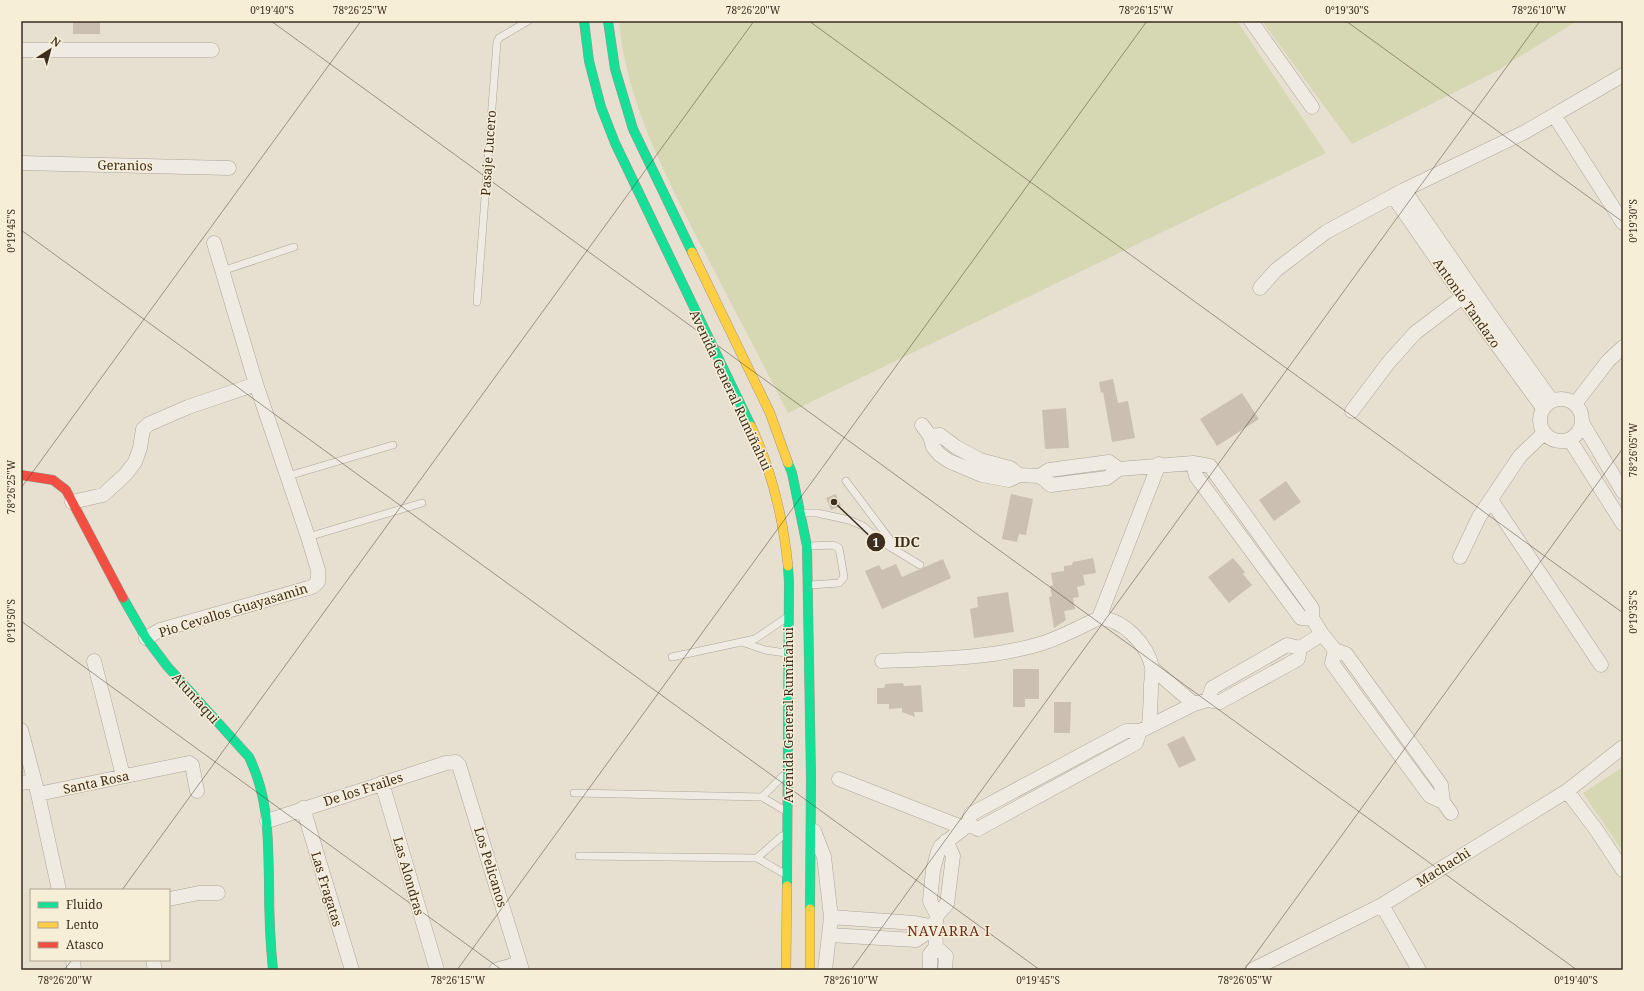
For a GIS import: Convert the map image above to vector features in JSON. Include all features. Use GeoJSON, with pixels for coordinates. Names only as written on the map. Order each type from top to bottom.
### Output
{"type":"FeatureCollection","features":[{"type":"Feature","properties":{"kind":"main road","name":"Avenida General Rumiñahui"},"geometry":{"type":"LineString","coordinates":[[584,21],[589,61],[601,106],[615,143],[754,433],[770,473],[777,496],[786,551],[789,582],[786,970]]}},
{"type":"Feature","properties":{"kind":"main road","name":"Avenida General Rumiñahui"},"geometry":{"type":"LineString","coordinates":[[608,21],[615,70],[633,129],[770,413],[792,473],[801,513],[807,546],[808,585],[810,970]]}},
{"type":"Feature","properties":{"kind":"main road","name":"Atuntaqui"},"geometry":{"type":"LineString","coordinates":[[21,475],[53,480],[66,490],[107,570],[146,638],[167,666],[249,757],[256,769],[267,821],[269,918],[273,970]]}},
{"type":"Feature","properties":{"kind":"street"},"geometry":{"type":"LineString","coordinates":[[1251,21],[1312,107]]}},
{"type":"Feature","properties":{"kind":"street"},"geometry":{"type":"LineString","coordinates":[[21,50],[212,50]]}},
{"type":"Feature","properties":{"kind":"street"},"geometry":{"type":"LineString","coordinates":[[1260,288],[1276,270],[1326,232],[1399,193],[1525,132],[1623,75]]}},
{"type":"Feature","properties":{"kind":"street"},"geometry":{"type":"LineString","coordinates":[[1554,115],[1623,223]]}},
{"type":"Feature","properties":{"kind":"street","name":"Geranios"},"geometry":{"type":"LineString","coordinates":[[21,163],[229,168]]}},
{"type":"Feature","properties":{"kind":"street","name":"Antonio Tandazo"},"geometry":{"type":"LineString","coordinates":[[1399,193],[1548,405]]}},
{"type":"Feature","properties":{"kind":"street"},"geometry":{"type":"LineString","coordinates":[[214,243],[256,384],[308,537]]}},
{"type":"Feature","properties":{"kind":"street"},"geometry":{"type":"LineString","coordinates":[[1352,411],[1389,362],[1415,333],[1468,293]]}},
{"type":"Feature","properties":{"kind":"street"},"geometry":{"type":"LineString","coordinates":[[1575,404],[1608,360],[1623,346]]}},
{"type":"Feature","properties":{"kind":"street"},"geometry":{"type":"LineString","coordinates":[[72,502],[102,495],[125,475],[135,462],[140,448],[143,429],[149,424],[188,407],[256,384]]}},
{"type":"Feature","properties":{"kind":"street"},"geometry":{"type":"LineString","coordinates":[[1560,399],[1568,400],[1575,404],[1581,413],[1582,424],[1576,436],[1563,442],[1556,441],[1544,433],[1540,421],[1548,405],[1560,399]]}},
{"type":"Feature","properties":{"kind":"street"},"geometry":{"type":"LineString","coordinates":[[1582,424],[1623,492]]}},
{"type":"Feature","properties":{"kind":"street"},"geometry":{"type":"LineString","coordinates":[[926,430],[940,435],[956,447],[980,460],[1010,468],[1019,475],[1040,476],[1051,485],[1107,478],[1119,469],[1159,464],[1193,463],[1196,476],[1301,618],[1312,618],[1322,634],[1335,650],[1332,663],[1430,796],[1447,807]]}},
{"type":"Feature","properties":{"kind":"street"},"geometry":{"type":"LineString","coordinates":[[1460,557],[1479,517],[1520,456],[1544,433]]}},
{"type":"Feature","properties":{"kind":"street"},"geometry":{"type":"LineString","coordinates":[[1570,440],[1623,524]]}},
{"type":"Feature","properties":{"kind":"street"},"geometry":{"type":"LineString","coordinates":[[1099,618],[1159,464]]}},
{"type":"Feature","properties":{"kind":"street"},"geometry":{"type":"LineString","coordinates":[[1491,500],[1602,665]]}},
{"type":"Feature","properties":{"kind":"street","name":"Pio Cevallos Guayasamin"},"geometry":{"type":"LineString","coordinates":[[146,638],[160,630],[316,585],[319,580],[318,570],[308,537]]}},
{"type":"Feature","properties":{"kind":"street"},"geometry":{"type":"LineString","coordinates":[[882,661],[950,659],[996,653],[1041,644],[1099,618],[1108,618],[1135,636],[1146,653],[1152,668],[1145,728]]}},
{"type":"Feature","properties":{"kind":"street"},"geometry":{"type":"LineString","coordinates":[[930,970],[930,954],[936,947],[936,921],[930,902],[933,870],[938,852],[946,841],[966,826],[971,814],[1126,731],[1145,728],[1201,702],[1212,688],[1287,645],[1300,648],[1322,634]]}},
{"type":"Feature","properties":{"kind":"street"},"geometry":{"type":"LineString","coordinates":[[94,661],[123,776]]}},
{"type":"Feature","properties":{"kind":"street"},"geometry":{"type":"LineString","coordinates":[[1152,668],[1201,702]]}},
{"type":"Feature","properties":{"kind":"street"},"geometry":{"type":"LineString","coordinates":[[21,730],[31,786],[59,889]]}},
{"type":"Feature","properties":{"kind":"street","name":"Machachi"},"geometry":{"type":"LineString","coordinates":[[1252,970],[1382,905],[1567,791],[1623,747]]}},
{"type":"Feature","properties":{"kind":"street","name":"De los Frailes"},"geometry":{"type":"LineString","coordinates":[[267,821],[303,808],[446,763],[454,762],[459,765]]}},
{"type":"Feature","properties":{"kind":"street","name":"Santa Rosa"},"geometry":{"type":"LineString","coordinates":[[31,786],[123,776],[190,763],[197,791]]}},
{"type":"Feature","properties":{"kind":"street","name":"Los Pelicanos"},"geometry":{"type":"LineString","coordinates":[[459,765],[521,966]]}},
{"type":"Feature","properties":{"kind":"street"},"geometry":{"type":"LineString","coordinates":[[839,779],[966,826]]}},
{"type":"Feature","properties":{"kind":"street","name":"Las Alondras"},"geometry":{"type":"LineString","coordinates":[[382,783],[437,970]]}},
{"type":"Feature","properties":{"kind":"street"},"geometry":{"type":"LineString","coordinates":[[1567,791],[1595,828],[1623,870]]}},
{"type":"Feature","properties":{"kind":"street","name":"Las Fragatas"},"geometry":{"type":"LineString","coordinates":[[303,808],[352,970]]}},
{"type":"Feature","properties":{"kind":"street"},"geometry":{"type":"LineString","coordinates":[[810,825],[818,839],[824,857],[832,916],[825,970]]}},
{"type":"Feature","properties":{"kind":"street"},"geometry":{"type":"LineString","coordinates":[[170,899],[199,893],[218,893]]}},
{"type":"Feature","properties":{"kind":"street"},"geometry":{"type":"LineString","coordinates":[[1382,905],[1419,970]]}},
{"type":"Feature","properties":{"kind":"street"},"geometry":{"type":"LineString","coordinates":[[832,916],[915,923],[936,921]]}},
{"type":"Feature","properties":{"kind":"street"},"geometry":{"type":"LineString","coordinates":[[829,935],[916,940],[936,921]]}},
{"type":"Feature","properties":{"kind":"street"},"geometry":{"type":"LineString","coordinates":[[936,947],[946,956],[945,970]]}},
{"type":"Feature","properties":{"kind":"street"},"geometry":{"type":"LineString","coordinates":[[496,970],[521,966]]}},
{"type":"Feature","properties":{"kind":"lane","name":"Pasaje Lucero"},"geometry":{"type":"LineString","coordinates":[[477,302],[497,42],[500,38],[528,21]]}},
{"type":"Feature","properties":{"kind":"lane"},"geometry":{"type":"LineString","coordinates":[[222,271],[294,247]]}},
{"type":"Feature","properties":{"kind":"lane"},"geometry":{"type":"LineString","coordinates":[[288,476],[393,445]]}},
{"type":"Feature","properties":{"kind":"lane"},"geometry":{"type":"LineString","coordinates":[[846,481],[900,553]]}},
{"type":"Feature","properties":{"kind":"lane"},"geometry":{"type":"LineString","coordinates":[[308,537],[422,503]]}},
{"type":"Feature","properties":{"kind":"lane"},"geometry":{"type":"LineString","coordinates":[[801,513],[817,513],[849,520],[863,526],[882,542],[920,564]]}},
{"type":"Feature","properties":{"kind":"lane"},"geometry":{"type":"LineString","coordinates":[[807,546],[833,545],[839,548],[844,577],[839,583],[808,585]]}},
{"type":"Feature","properties":{"kind":"lane"},"geometry":{"type":"LineString","coordinates":[[672,658],[742,642],[760,636],[789,615]]}},
{"type":"Feature","properties":{"kind":"lane"},"geometry":{"type":"LineString","coordinates":[[742,642],[765,650],[788,654]]}},
{"type":"Feature","properties":{"kind":"lane"},"geometry":{"type":"LineString","coordinates":[[762,797],[788,772]]}},
{"type":"Feature","properties":{"kind":"lane"},"geometry":{"type":"LineString","coordinates":[[574,793],[762,797],[787,812]]}},
{"type":"Feature","properties":{"kind":"lane"},"geometry":{"type":"LineString","coordinates":[[757,858],[787,832]]}},
{"type":"Feature","properties":{"kind":"lane"},"geometry":{"type":"LineString","coordinates":[[579,856],[757,858],[787,875]]}},
{"type":"Feature","properties":{"kind":"green space"},"geometry":{"type":"Polygon","coordinates":[[[619,21],[1237,21],[1326,153],[788,413],[692,227],[651,142],[630,82],[623,52],[619,21]]]}},
{"type":"Feature","properties":{"kind":"green space"},"geometry":{"type":"Polygon","coordinates":[[[1262,21],[1577,21],[1495,72],[1352,144],[1262,21]]]}},
{"type":"Feature","properties":{"kind":"green space"},"geometry":{"type":"Polygon","coordinates":[[[1623,767],[1623,852],[1583,793],[1623,767]]]}},
{"type":"Feature","properties":{"kind":"building"},"geometry":{"type":"Polygon","coordinates":[[[73,21],[100,21],[100,34],[73,34],[73,21]]]}},
{"type":"Feature","properties":{"kind":"building"},"geometry":{"type":"Polygon","coordinates":[[[1113,379],[1118,403],[1128,401],[1135,438],[1112,442],[1103,392],[1101,393],[1099,382],[1113,379]]]}},
{"type":"Feature","properties":{"kind":"building"},"geometry":{"type":"Polygon","coordinates":[[[1242,393],[1259,419],[1217,446],[1200,419],[1242,393]]]}},
{"type":"Feature","properties":{"kind":"building"},"geometry":{"type":"Polygon","coordinates":[[[1066,408],[1069,448],[1045,449],[1042,410],[1066,408]]]}},
{"type":"Feature","properties":{"kind":"building"},"geometry":{"type":"Polygon","coordinates":[[[1286,481],[1301,502],[1274,521],[1259,500],[1286,481]]]}},
{"type":"Feature","properties":{"kind":"building"},"geometry":{"type":"Polygon","coordinates":[[[836,494],[841,506],[831,510],[826,498],[836,494]]]}},
{"type":"Feature","properties":{"kind":"building"},"geometry":{"type":"Polygon","coordinates":[[[1011,494],[1033,499],[1026,535],[1019,534],[1017,542],[1002,539],[1011,494]]]}},
{"type":"Feature","properties":{"kind":"building"},"geometry":{"type":"Polygon","coordinates":[[[1093,558],[1096,573],[1083,575],[1085,585],[1077,587],[1079,597],[1073,598],[1075,609],[1064,611],[1066,620],[1054,628],[1049,597],[1052,596],[1050,586],[1053,585],[1051,573],[1064,571],[1064,566],[1072,565],[1073,562],[1093,558]]]}},
{"type":"Feature","properties":{"kind":"building"},"geometry":{"type":"Polygon","coordinates":[[[1233,558],[1245,572],[1243,574],[1252,585],[1229,603],[1208,577],[1233,558]]]}},
{"type":"Feature","properties":{"kind":"building"},"geometry":{"type":"Polygon","coordinates":[[[943,559],[951,578],[882,609],[865,571],[879,565],[882,570],[896,564],[902,577],[943,559]]]}},
{"type":"Feature","properties":{"kind":"building"},"geometry":{"type":"Polygon","coordinates":[[[1008,592],[1014,632],[974,638],[970,609],[978,607],[977,597],[1008,592]]]}},
{"type":"Feature","properties":{"kind":"building"},"geometry":{"type":"Polygon","coordinates":[[[1013,669],[1039,669],[1039,699],[1025,699],[1025,707],[1013,707],[1013,669]]]}},
{"type":"Feature","properties":{"kind":"building"},"geometry":{"type":"Polygon","coordinates":[[[903,683],[904,686],[921,685],[923,712],[914,712],[915,717],[902,712],[902,708],[889,709],[889,704],[877,704],[877,688],[884,688],[885,684],[903,683]]]}},
{"type":"Feature","properties":{"kind":"building"},"geometry":{"type":"Polygon","coordinates":[[[1054,702],[1071,702],[1070,733],[1054,733],[1054,702]]]}},
{"type":"Feature","properties":{"kind":"building"},"geometry":{"type":"Polygon","coordinates":[[[1184,736],[1196,760],[1179,768],[1167,744],[1184,736]]]}},
{"type":"Feature","properties":{"kind":"traffic: fast"},"geometry":{"type":"LineString","coordinates":[[584,21],[589,61],[601,107],[615,143],[751,426]]}},
{"type":"Feature","properties":{"kind":"traffic: fast"},"geometry":{"type":"LineString","coordinates":[[608,21],[615,69],[633,129],[692,252]]}},
{"type":"Feature","properties":{"kind":"traffic: fast"},"geometry":{"type":"LineString","coordinates":[[788,463],[792,473],[807,546],[811,777],[810,909]]}},
{"type":"Feature","properties":{"kind":"traffic: fast"},"geometry":{"type":"LineString","coordinates":[[787,886],[788,566]]}},
{"type":"Feature","properties":{"kind":"traffic: fast"},"geometry":{"type":"LineString","coordinates":[[123,598],[146,638],[167,666],[249,757],[256,772],[264,803],[268,833],[270,926],[273,970]]}},
{"type":"Feature","properties":{"kind":"traffic: slow"},"geometry":{"type":"LineString","coordinates":[[692,252],[770,413],[788,463]]}},
{"type":"Feature","properties":{"kind":"traffic: slow"},"geometry":{"type":"LineString","coordinates":[[751,426],[765,460],[776,494],[788,566]]}},
{"type":"Feature","properties":{"kind":"traffic: slow"},"geometry":{"type":"LineString","coordinates":[[786,970],[787,886]]}},
{"type":"Feature","properties":{"kind":"traffic: slow"},"geometry":{"type":"LineString","coordinates":[[810,909],[810,970]]}},
{"type":"Feature","properties":{"kind":"traffic: jam"},"geometry":{"type":"LineString","coordinates":[[21,475],[53,480],[66,490],[123,598]]}},
{"type":"Feature","properties":{"kind":"place","name":"IDC"},"geometry":{"type":"Point","coordinates":[834,502]}},
{"type":"Feature","properties":{"kind":"district","name":"NAVARRA I"},"geometry":{"type":"Point","coordinates":[949,931]}}]}
